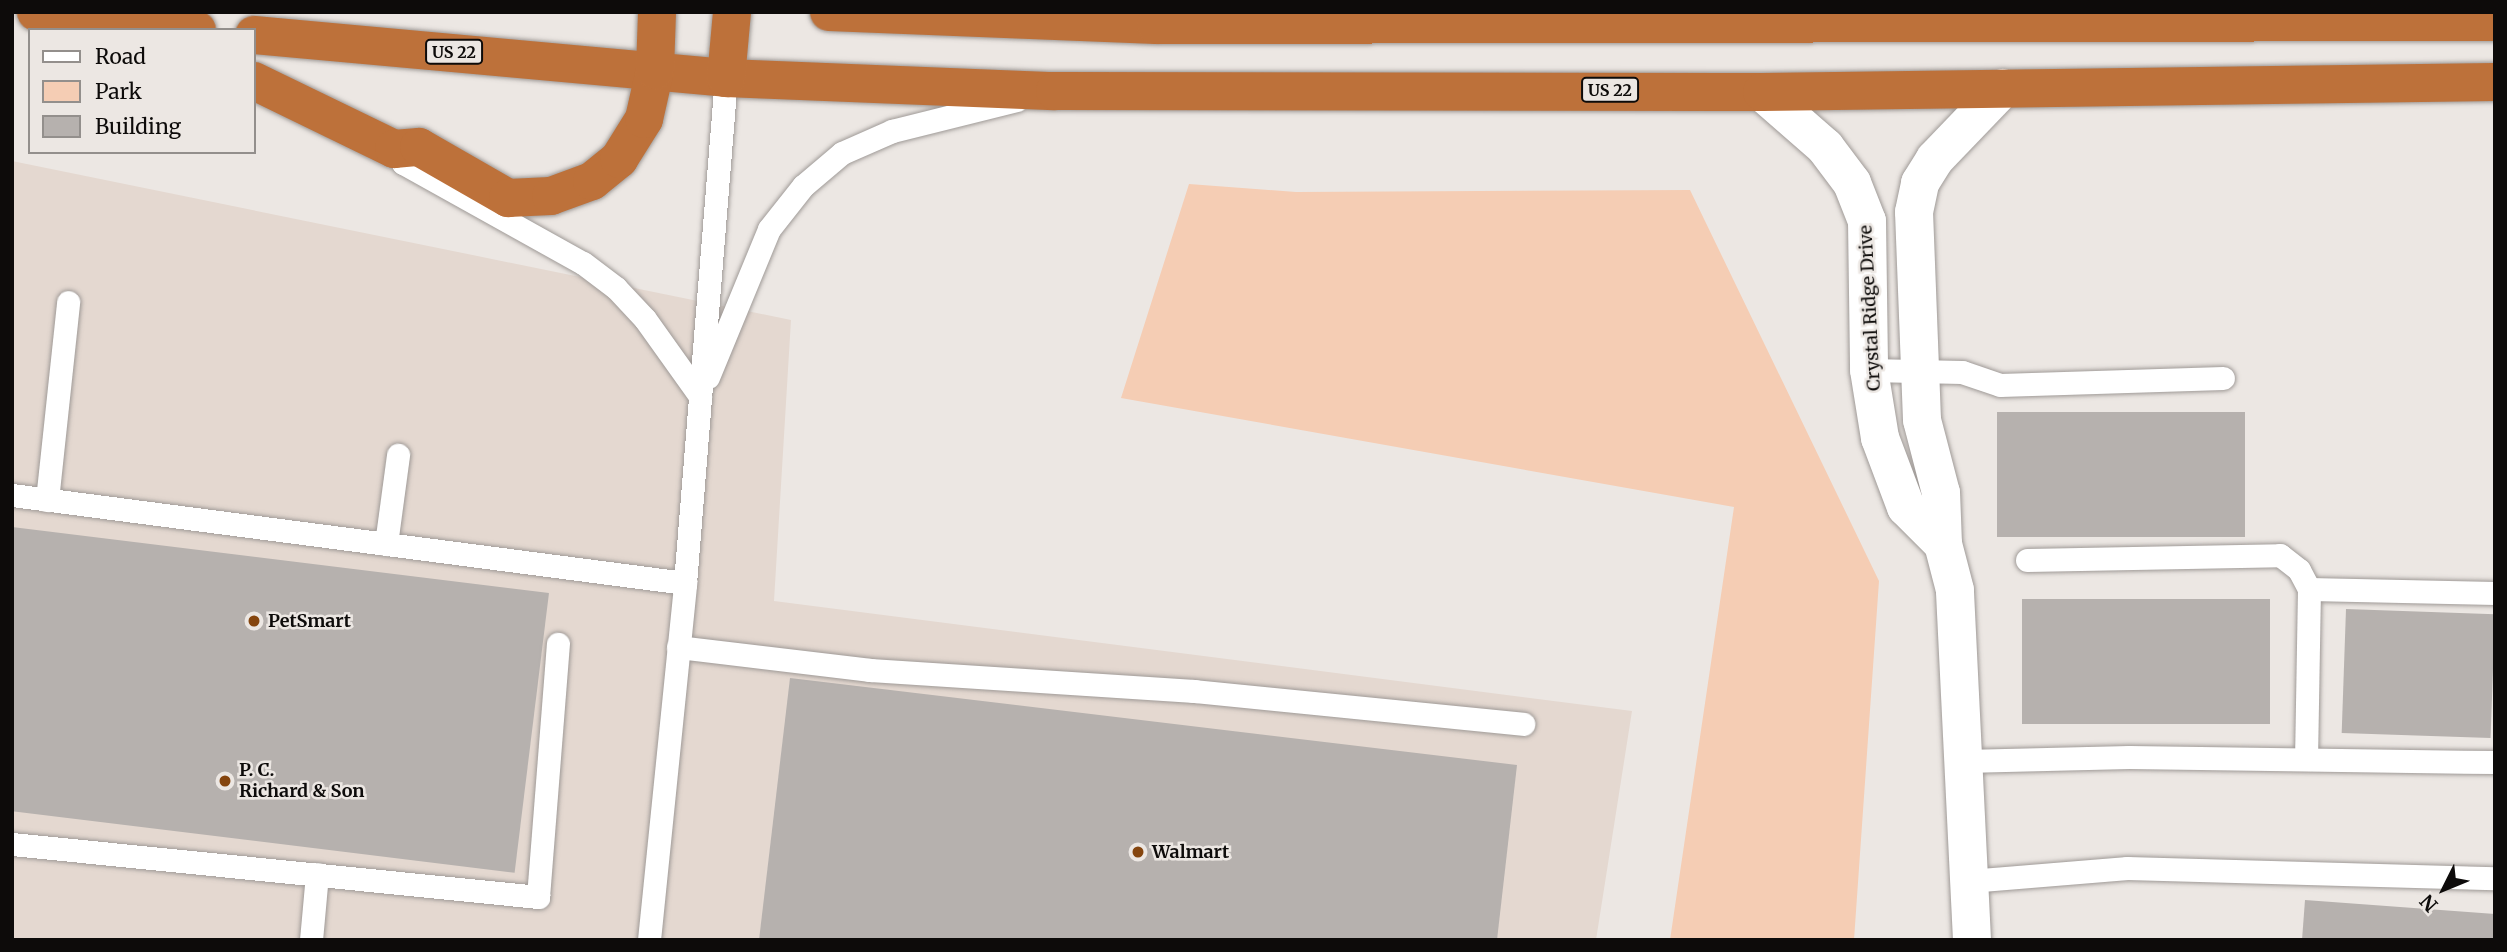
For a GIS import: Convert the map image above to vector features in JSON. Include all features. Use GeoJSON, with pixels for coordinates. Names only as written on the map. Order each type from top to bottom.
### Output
{"type":"FeatureCollection","features":[{"type":"Feature","properties":{"kind":"highway"},"geometry":{"type":"LineString","coordinates":[[36,12],[90,24],[162,28]]}},
{"type":"Feature","properties":{"kind":"highway"},"geometry":{"type":"LineString","coordinates":[[256,82],[394,149],[419,147],[508,198],[551,196],[592,181],[619,159],[644,120],[655,70],[657,12]]}},
{"type":"Feature","properties":{"kind":"highway"},"geometry":{"type":"LineString","coordinates":[[726,78],[732,12]]}},
{"type":"Feature","properties":{"kind":"highway"},"geometry":{"type":"LineString","coordinates":[[829,12],[1156,24],[2495,22]]}},
{"type":"Feature","properties":{"kind":"highway"},"geometry":{"type":"LineString","coordinates":[[1446,12],[1485,24]]}},
{"type":"Feature","properties":{"kind":"highway","name":"US 22"},"geometry":{"type":"LineString","coordinates":[[256,35],[726,78],[1055,91],[1762,92],[2495,82]]}},
{"type":"Feature","properties":{"kind":"street"},"geometry":{"type":"LineString","coordinates":[[1972,940],[1955,590],[1943,544],[1941,493],[1925,437],[1919,371],[1914,212],[1920,183],[1935,159],[2003,89]]}},
{"type":"Feature","properties":{"kind":"street","name":"Crystal Ridge Drive"},"geometry":{"type":"LineString","coordinates":[[1762,92],[1825,147],[1852,183],[1867,221],[1869,370],[1882,446],[1906,507],[1943,544]]}},
{"type":"Feature","properties":{"kind":"lane"},"geometry":{"type":"LineString","coordinates":[[649,940],[685,583],[726,78]]}},
{"type":"Feature","properties":{"kind":"lane"},"geometry":{"type":"LineString","coordinates":[[700,396],[769,229],[823,168],[842,153],[892,131],[1055,91]]}},
{"type":"Feature","properties":{"kind":"lane"},"geometry":{"type":"LineString","coordinates":[[394,149],[403,163],[583,263],[616,288],[645,319],[700,396]]}},
{"type":"Feature","properties":{"kind":"lane"},"geometry":{"type":"LineString","coordinates":[[47,500],[68,303]]}},
{"type":"Feature","properties":{"kind":"lane"},"geometry":{"type":"LineString","coordinates":[[1869,370],[1962,372],[2000,385],[2223,377]]}},
{"type":"Feature","properties":{"kind":"lane"},"geometry":{"type":"LineString","coordinates":[[1882,446],[1925,437]]}},
{"type":"Feature","properties":{"kind":"lane"},"geometry":{"type":"LineString","coordinates":[[386,544],[398,455]]}},
{"type":"Feature","properties":{"kind":"lane"},"geometry":{"type":"LineString","coordinates":[[12,495],[685,583]]}},
{"type":"Feature","properties":{"kind":"lane"},"geometry":{"type":"LineString","coordinates":[[2026,560],[2280,555],[2299,570],[2309,589],[2306,759]]}},
{"type":"Feature","properties":{"kind":"lane"},"geometry":{"type":"LineString","coordinates":[[2309,589],[2495,593]]}},
{"type":"Feature","properties":{"kind":"lane"},"geometry":{"type":"LineString","coordinates":[[12,844],[538,897],[558,645]]}},
{"type":"Feature","properties":{"kind":"lane"},"geometry":{"type":"LineString","coordinates":[[678,647],[870,670],[1194,691],[1523,723]]}},
{"type":"Feature","properties":{"kind":"lane"},"geometry":{"type":"LineString","coordinates":[[1964,761],[2306,759],[2495,762]]}},
{"type":"Feature","properties":{"kind":"lane"},"geometry":{"type":"LineString","coordinates":[[1969,880],[2127,868],[2495,878]]}},
{"type":"Feature","properties":{"kind":"lane"},"geometry":{"type":"LineString","coordinates":[[311,940],[317,874]]}},
{"type":"Feature","properties":{"kind":"shaded area"},"geometry":{"type":"Polygon","coordinates":[[[12,161],[791,320],[774,601],[1632,711],[1596,940],[12,940],[12,161]]]}},
{"type":"Feature","properties":{"kind":"green space"},"geometry":{"type":"Polygon","coordinates":[[[1189,184],[1296,192],[1690,190],[1879,581],[1854,940],[1670,940],[1734,507],[1121,398],[1189,184]]]}},
{"type":"Feature","properties":{"kind":"building"},"geometry":{"type":"Polygon","coordinates":[[[1997,412],[2245,412],[2245,537],[1997,537],[1997,412]]]}},
{"type":"Feature","properties":{"kind":"building"},"geometry":{"type":"Polygon","coordinates":[[[12,527],[549,593],[515,873],[12,811],[12,527]]]}},
{"type":"Feature","properties":{"kind":"building"},"geometry":{"type":"Polygon","coordinates":[[[2022,599],[2270,599],[2270,724],[2022,724],[2022,599]]]}},
{"type":"Feature","properties":{"kind":"building"},"geometry":{"type":"Polygon","coordinates":[[[2346,609],[2495,614],[2491,738],[2342,733],[2346,609]]]}},
{"type":"Feature","properties":{"kind":"building","name":"Walmart"},"geometry":{"type":"Polygon","coordinates":[[[790,678],[1517,765],[1497,940],[759,940],[790,678]]]}},
{"type":"Feature","properties":{"kind":"building"},"geometry":{"type":"Polygon","coordinates":[[[2305,900],[2495,914],[2495,940],[2302,940],[2305,900]]]}},
{"type":"Feature","properties":{"kind":"place","name":"PetSmart"},"geometry":{"type":"Point","coordinates":[254,621]}},
{"type":"Feature","properties":{"kind":"place","name":"P. C. Richard & Son"},"geometry":{"type":"Point","coordinates":[225,781]}},
{"type":"Feature","properties":{"kind":"place","name":"Walmart"},"geometry":{"type":"Point","coordinates":[1138,852]}}]}
